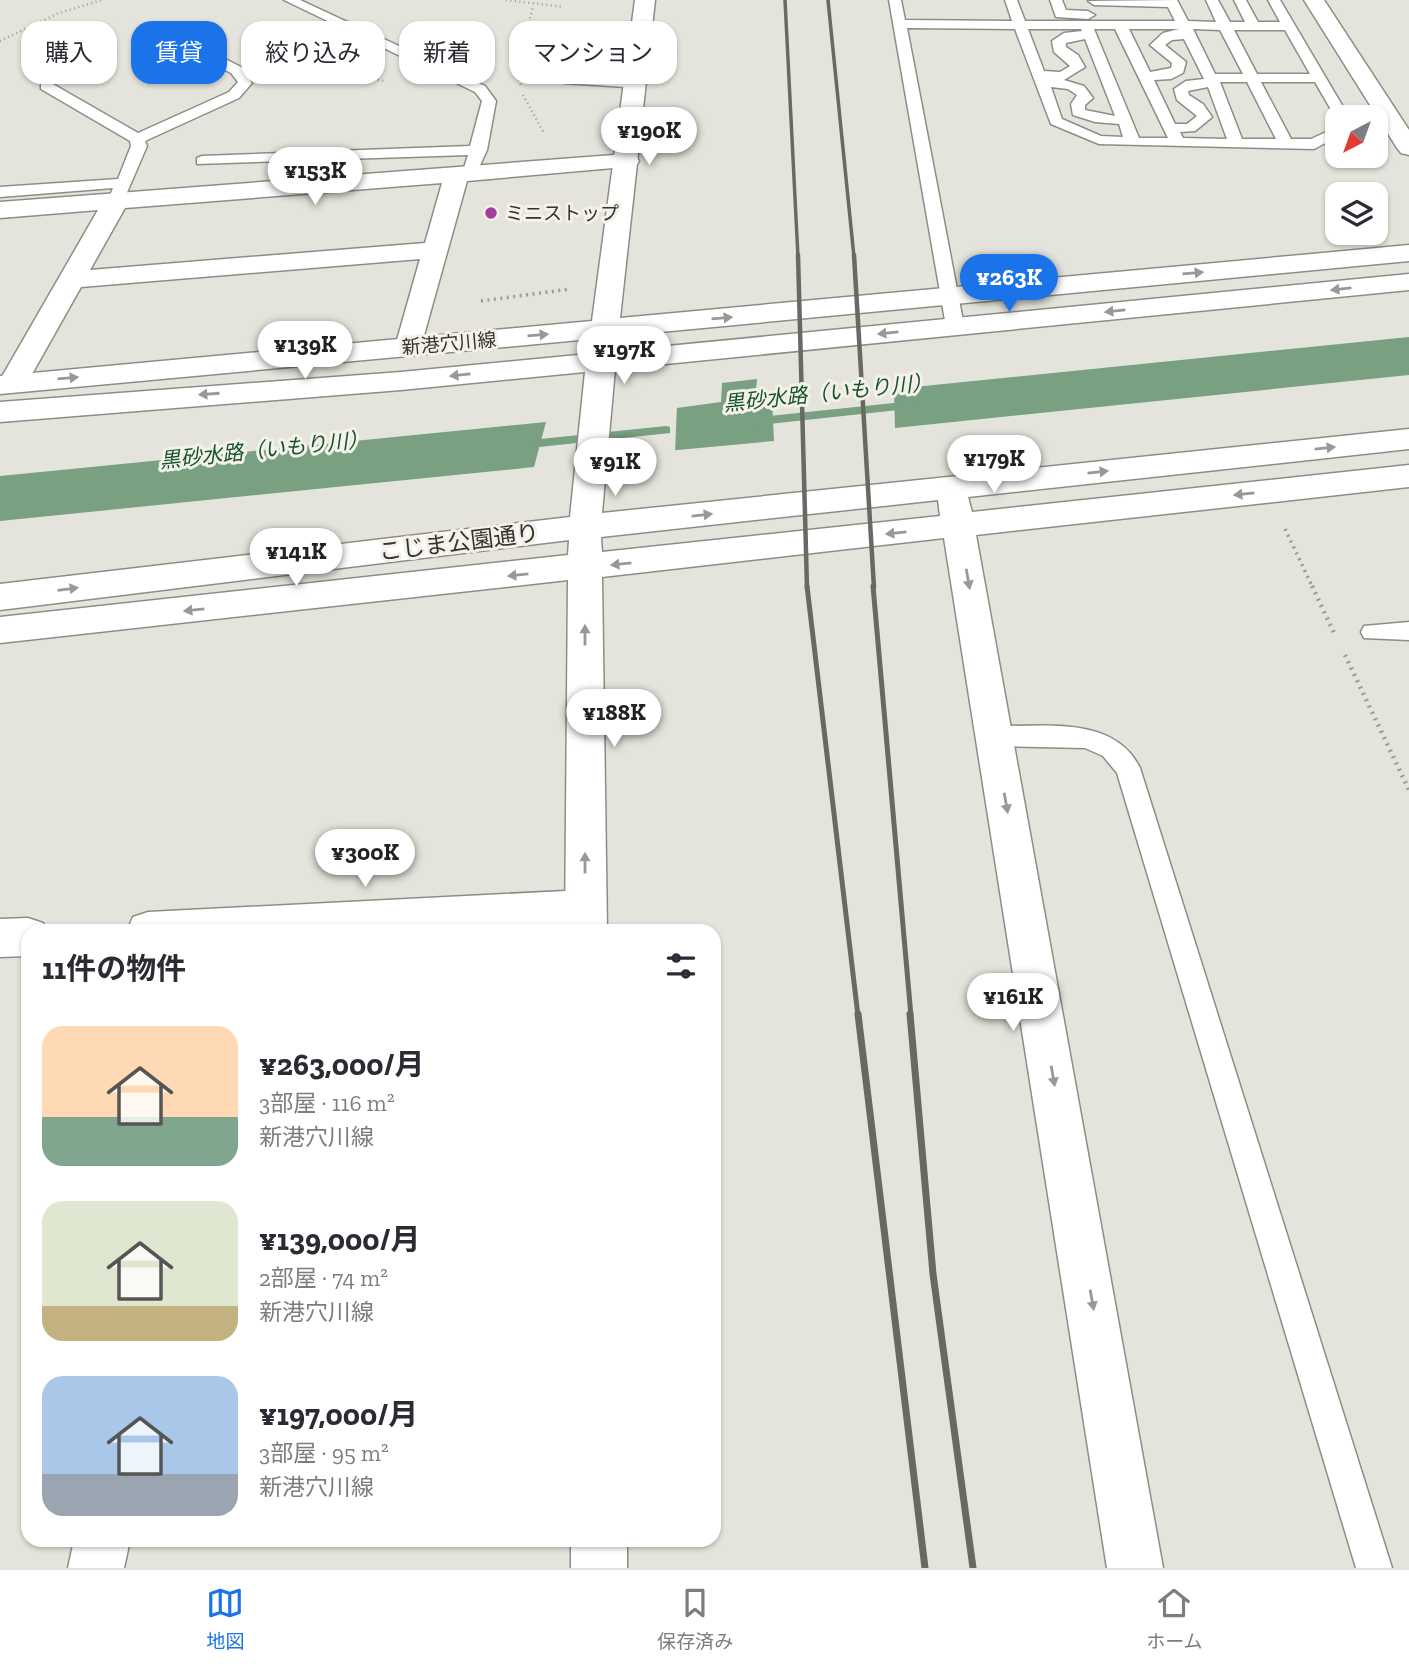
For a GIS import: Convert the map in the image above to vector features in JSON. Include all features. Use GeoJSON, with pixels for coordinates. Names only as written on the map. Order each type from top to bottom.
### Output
{"type":"FeatureCollection","features":[{"type":"Feature","properties":{"kind":"street"},"geometry":{"type":"LineString","coordinates":[[643,21],[645,0]]}},
{"type":"Feature","properties":{"kind":"street"},"geometry":{"type":"LineString","coordinates":[[1314,0],[1409,148]]}},
{"type":"Feature","properties":{"kind":"street"},"geometry":{"type":"LineString","coordinates":[[427,924],[586,920],[585,527],[601,361],[636,85]]}},
{"type":"Feature","properties":{"kind":"street"},"geometry":{"type":"LineString","coordinates":[[0,210],[119,192],[469,165],[627,161]]}},
{"type":"Feature","properties":{"kind":"street"},"geometry":{"type":"LineString","coordinates":[[409,347],[435,250],[469,165]]}},
{"type":"Feature","properties":{"kind":"street"},"geometry":{"type":"LineString","coordinates":[[4,383],[70,280],[119,192]]}},
{"type":"Feature","properties":{"kind":"street"},"geometry":{"type":"LineString","coordinates":[[70,280],[435,250]]}},
{"type":"Feature","properties":{"kind":"street","name":"新港穴川線"},"geometry":{"type":"LineString","coordinates":[[4,383],[1409,253]]}},
{"type":"Feature","properties":{"kind":"street","name":"新港穴川線"},"geometry":{"type":"LineString","coordinates":[[0,412],[63,404],[401,381],[1409,282]]}},
{"type":"Feature","properties":{"kind":"street"},"geometry":{"type":"LineString","coordinates":[[0,424],[23,421],[63,404]]}},
{"type":"Feature","properties":{"kind":"street"},"geometry":{"type":"LineString","coordinates":[[955,507],[1409,439]]}},
{"type":"Feature","properties":{"kind":"street"},"geometry":{"type":"LineString","coordinates":[[955,507],[1409,476]]}},
{"type":"Feature","properties":{"kind":"street"},"geometry":{"type":"LineString","coordinates":[[955,507],[1135,1568]]}},
{"type":"Feature","properties":{"kind":"street","name":"こじま公園通り"},"geometry":{"type":"LineString","coordinates":[[0,597],[585,527],[955,507]]}},
{"type":"Feature","properties":{"kind":"street","name":"こじま公園通り"},"geometry":{"type":"LineString","coordinates":[[0,630],[585,568],[955,507]]}},
{"type":"Feature","properties":{"kind":"street"},"geometry":{"type":"LineString","coordinates":[[0,938],[21,937]]}},
{"type":"Feature","properties":{"kind":"street"},"geometry":{"type":"LineString","coordinates":[[96,1568],[100,1547]]}},
{"type":"Feature","properties":{"kind":"street"},"geometry":{"type":"LineString","coordinates":[[599,1547],[599,1568]]}},
{"type":"Feature","properties":{"kind":"lane"},"geometry":{"type":"LineString","coordinates":[[202,161],[469,165],[489,101],[480,89],[290,0]]}},
{"type":"Feature","properties":{"kind":"lane"},"geometry":{"type":"LineString","coordinates":[[895,0],[955,326]]}},
{"type":"Feature","properties":{"kind":"lane"},"geometry":{"type":"LineString","coordinates":[[1011,0],[1056,121],[1076,132],[1099,140],[1133,142],[1314,144],[1325,138]]}},
{"type":"Feature","properties":{"kind":"lane"},"geometry":{"type":"LineString","coordinates":[[1056,0],[1061,14],[1120,25],[1185,30],[1225,25],[1289,26]]}},
{"type":"Feature","properties":{"kind":"lane"},"geometry":{"type":"LineString","coordinates":[[1212,0],[1285,143]]}},
{"type":"Feature","properties":{"kind":"lane"},"geometry":{"type":"LineString","coordinates":[[1240,0],[1254,26]]}},
{"type":"Feature","properties":{"kind":"lane"},"geometry":{"type":"LineString","coordinates":[[1274,0],[1335,105]]}},
{"type":"Feature","properties":{"kind":"lane"},"geometry":{"type":"LineString","coordinates":[[1094,1],[1102,20]]}},
{"type":"Feature","properties":{"kind":"lane"},"geometry":{"type":"LineString","coordinates":[[1094,1],[1138,7],[1172,1],[1212,80],[1236,143]]}},
{"type":"Feature","properties":{"kind":"lane"},"geometry":{"type":"LineString","coordinates":[[1040,79],[1063,76],[1075,70],[1077,62],[1057,45],[1102,20]]}},
{"type":"Feature","properties":{"kind":"lane"},"geometry":{"type":"LineString","coordinates":[[899,24],[1018,24],[1088,30]]}},
{"type":"Feature","properties":{"kind":"lane"},"geometry":{"type":"LineString","coordinates":[[1120,25],[1177,142]]}},
{"type":"Feature","properties":{"kind":"lane"},"geometry":{"type":"LineString","coordinates":[[1088,30],[1133,142]]}},
{"type":"Feature","properties":{"kind":"lane"},"geometry":{"type":"LineString","coordinates":[[1146,76],[1167,76],[1178,70],[1180,62],[1157,45],[1168,36],[1185,30]]}},
{"type":"Feature","properties":{"kind":"lane"},"geometry":{"type":"LineString","coordinates":[[1171,128],[1190,128],[1205,117],[1198,107],[1182,97],[1181,89],[1191,84],[1252,78],[1320,78]]}},
{"type":"Feature","properties":{"kind":"lane"},"geometry":{"type":"LineString","coordinates":[[1040,79],[1080,89],[1086,98],[1078,108],[1083,114],[1104,120],[1124,120]]}},
{"type":"Feature","properties":{"kind":"lane"},"geometry":{"type":"LineString","coordinates":[[136,139],[234,94],[242,89],[243,84]]}},
{"type":"Feature","properties":{"kind":"lane"},"geometry":{"type":"LineString","coordinates":[[624,84],[636,85]]}},
{"type":"Feature","properties":{"kind":"lane"},"geometry":{"type":"LineString","coordinates":[[0,192],[119,192],[139,146],[136,139],[46,86]]}},
{"type":"Feature","properties":{"kind":"lane"},"geometry":{"type":"LineString","coordinates":[[1372,632],[1409,631]]}},
{"type":"Feature","properties":{"kind":"lane"},"geometry":{"type":"LineString","coordinates":[[995,736],[1088,738],[1111,749],[1128,768],[1374,1568]]}},
{"type":"Feature","properties":{"kind":"path"},"geometry":{"type":"LineString","coordinates":[[0,41],[59,13],[102,0]]}},
{"type":"Feature","properties":{"kind":"path"},"geometry":{"type":"LineString","coordinates":[[506,0],[538,6],[564,7]]}},
{"type":"Feature","properties":{"kind":"path"},"geometry":{"type":"LineString","coordinates":[[506,218],[528,219]]}},
{"type":"Feature","properties":{"kind":"water"},"geometry":{"type":"Polygon","coordinates":[[[1409,337],[1409,375],[895,428],[894,389],[1409,337]]]}},
{"type":"Feature","properties":{"kind":"water"},"geometry":{"type":"Polygon","coordinates":[[[757,379],[755,400],[772,399],[774,441],[645,453],[647,412],[721,402],[722,383],[757,379]]]}},
{"type":"Feature","properties":{"kind":"water"},"geometry":{"type":"Polygon","coordinates":[[[546,422],[534,467],[0,521],[0,476],[546,422]]]}},
{"type":"Feature","properties":{"kind":"pier"},"geometry":{"type":"Polygon","coordinates":[[[677,405],[675,454],[643,456],[644,410],[677,405]]]}},
{"type":"Feature","properties":{"kind":"waterway","name":"黒砂水路（いもり川）"},"geometry":{"type":"LineString","coordinates":[[751,422],[913,405]]}},
{"type":"Feature","properties":{"kind":"waterway","name":"黒砂水路（いもり川）"},"geometry":{"type":"LineString","coordinates":[[521,445],[666,430]]}},
{"type":"Feature","properties":{"kind":"railway"},"geometry":{"type":"LineString","coordinates":[[785,0],[798,257]]}},
{"type":"Feature","properties":{"kind":"railway"},"geometry":{"type":"LineString","coordinates":[[828,0],[854,257]]}},
{"type":"Feature","properties":{"kind":"railway"},"geometry":{"type":"LineString","coordinates":[[798,255],[807,588]]}},
{"type":"Feature","properties":{"kind":"railway"},"geometry":{"type":"LineString","coordinates":[[854,255],[874,588]]}},
{"type":"Feature","properties":{"kind":"railway"},"geometry":{"type":"LineString","coordinates":[[807,586],[858,1016]]}},
{"type":"Feature","properties":{"kind":"railway"},"geometry":{"type":"LineString","coordinates":[[873,586],[911,1016]]}},
{"type":"Feature","properties":{"kind":"railway"},"geometry":{"type":"LineString","coordinates":[[858,1014],[925,1568]]}},
{"type":"Feature","properties":{"kind":"railway"},"geometry":{"type":"LineString","coordinates":[[910,1014],[933,1274],[973,1568]]}},
{"type":"Feature","properties":{"kind":"place","name":"ミニストップ"},"geometry":{"type":"Point","coordinates":[491,213]}}]}
